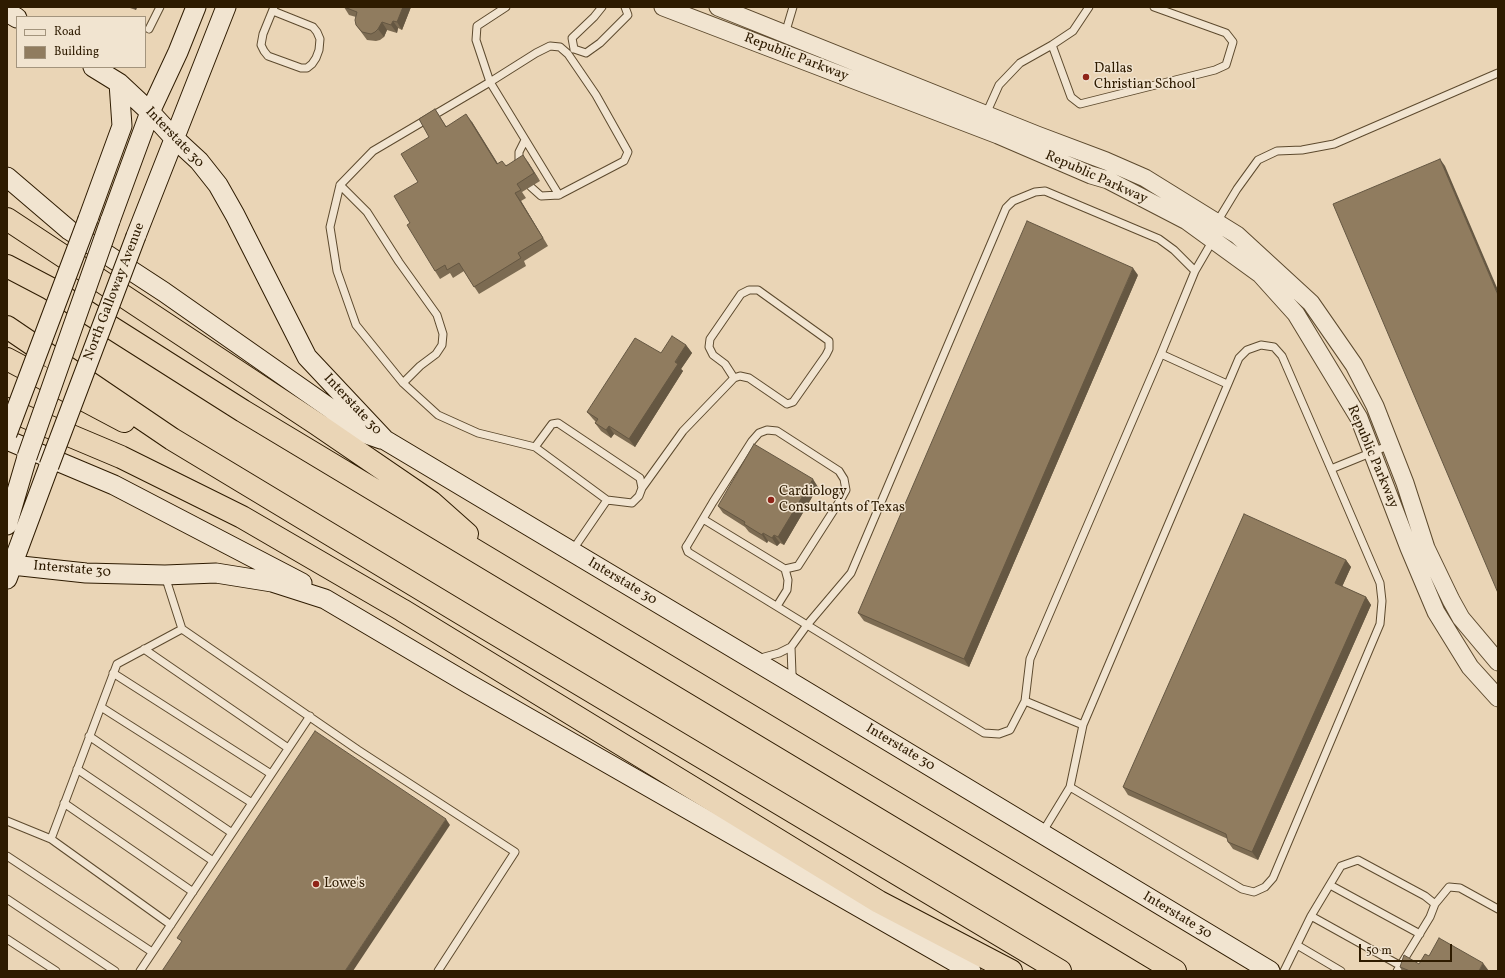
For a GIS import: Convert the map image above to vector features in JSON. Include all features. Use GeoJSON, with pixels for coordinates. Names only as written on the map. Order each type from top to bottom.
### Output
{"type":"FeatureCollection","features":[{"type":"Feature","properties":{"kind":"highway"},"geometry":{"type":"LineString","coordinates":[[9,221],[317,424],[431,502],[502,566]]}},
{"type":"Feature","properties":{"kind":"highway"},"geometry":{"type":"LineString","coordinates":[[7,255],[48,288]]}},
{"type":"Feature","properties":{"kind":"highway"},"geometry":{"type":"LineString","coordinates":[[7,266],[48,288],[243,410],[1175,971]]}},
{"type":"Feature","properties":{"kind":"highway"},"geometry":{"type":"LineString","coordinates":[[7,327],[172,439],[1060,971]]}},
{"type":"Feature","properties":{"kind":"highway"},"geometry":{"type":"LineString","coordinates":[[7,359],[120,420],[172,439]]}},
{"type":"Feature","properties":{"kind":"highway"},"geometry":{"type":"LineString","coordinates":[[7,409],[121,457],[242,517],[395,606],[879,902],[1011,971]]}},
{"type":"Feature","properties":{"kind":"main road","name":"North Galloway Avenue"},"geometry":{"type":"LineString","coordinates":[[7,525],[28,457],[110,221],[150,112],[178,52],[196,7]]}},
{"type":"Feature","properties":{"kind":"main road","name":"North Galloway Avenue"},"geometry":{"type":"LineString","coordinates":[[9,569],[136,236],[226,7]]}},
{"type":"Feature","properties":{"kind":"main road","name":"Interstate 30"},"geometry":{"type":"LineString","coordinates":[[95,68],[119,83],[199,161],[218,186],[235,215],[307,357],[385,440],[798,686],[1270,971]]}},
{"type":"Feature","properties":{"kind":"main road"},"geometry":{"type":"LineString","coordinates":[[7,434],[122,126],[119,83]]}},
{"type":"Feature","properties":{"kind":"main road"},"geometry":{"type":"LineString","coordinates":[[7,177],[69,230],[164,292],[325,405],[355,430],[385,440]]}},
{"type":"Feature","properties":{"kind":"main road"},"geometry":{"type":"LineString","coordinates":[[7,440],[114,485],[298,580],[325,599]]}},
{"type":"Feature","properties":{"kind":"main road","name":"Interstate 30"},"geometry":{"type":"LineString","coordinates":[[9,569],[165,575],[216,573],[272,582],[325,599],[469,684],[971,971]]}},
{"type":"Feature","properties":{"kind":"street","name":"Republic Parkway"},"geometry":{"type":"LineString","coordinates":[[663,7],[782,42],[983,121],[1106,161],[1145,178],[1237,235],[1311,302],[1354,366],[1375,406],[1417,515],[1426,548],[1451,600],[1461,618],[1498,662]]}},
{"type":"Feature","properties":{"kind":"street","name":"Republic Parkway"},"geometry":{"type":"LineString","coordinates":[[718,7],[782,42]]}},
{"type":"Feature","properties":{"kind":"street","name":"Republic Parkway"},"geometry":{"type":"LineString","coordinates":[[983,121],[1091,175],[1108,180],[1187,221],[1260,274],[1296,314],[1359,418],[1409,548],[1436,612],[1470,667],[1498,698]]}},
{"type":"Feature","properties":{"kind":"lane"},"geometry":{"type":"LineString","coordinates":[[149,29],[160,7]]}},
{"type":"Feature","properties":{"kind":"lane"},"geometry":{"type":"LineString","coordinates":[[506,7],[477,26],[476,40],[490,82],[559,195]]}},
{"type":"Feature","properties":{"kind":"lane"},"geometry":{"type":"LineString","coordinates":[[531,187],[541,196],[559,195],[624,161],[628,152],[571,52],[572,38],[594,17],[602,7]]}},
{"type":"Feature","properties":{"kind":"lane"},"geometry":{"type":"LineString","coordinates":[[625,7],[628,15],[600,43],[586,53],[571,52],[560,47],[550,46],[373,152],[340,185],[330,227],[337,271],[356,325],[403,384],[438,415],[478,433],[535,447],[607,500],[632,503],[640,496],[642,488],[683,431],[734,378],[740,376],[749,378],[787,404],[793,402],[826,355],[829,349],[829,341],[758,290],[749,290],[741,294],[710,339],[709,347],[713,355],[725,364],[734,378]]}},
{"type":"Feature","properties":{"kind":"lane"},"geometry":{"type":"LineString","coordinates":[[782,42],[793,7]]}},
{"type":"Feature","properties":{"kind":"lane"},"geometry":{"type":"LineString","coordinates":[[983,121],[999,86],[1020,63],[1073,31],[1089,7]]}},
{"type":"Feature","properties":{"kind":"lane"},"geometry":{"type":"LineString","coordinates":[[1052,45],[1071,97],[1080,104],[1215,70],[1226,65],[1233,42],[1226,33],[1154,7]]}},
{"type":"Feature","properties":{"kind":"lane"},"geometry":{"type":"LineString","coordinates":[[273,9],[313,26],[317,32],[320,39],[319,50],[312,64],[307,68],[301,68],[268,56],[261,46],[263,34],[273,9]]}},
{"type":"Feature","properties":{"kind":"lane"},"geometry":{"type":"LineString","coordinates":[[785,569],[798,566],[846,490],[844,479],[839,471],[777,431],[767,430],[759,433],[752,441],[686,547],[688,552],[984,733],[999,734],[1010,730],[1025,701],[1030,659],[1195,271],[1213,239],[1217,222],[1237,189],[1258,160],[1277,151],[1302,150],[1334,144],[1498,73]]}},
{"type":"Feature","properties":{"kind":"lane"},"geometry":{"type":"LineString","coordinates":[[520,168],[518,163],[519,152],[525,140]]}},
{"type":"Feature","properties":{"kind":"lane"},"geometry":{"type":"LineString","coordinates":[[340,185],[367,212],[399,262],[437,315],[443,334],[442,345],[436,354],[420,366],[403,384]]}},
{"type":"Feature","properties":{"kind":"lane"},"geometry":{"type":"LineString","coordinates":[[751,659],[762,658],[791,647],[807,625],[852,573],[1006,208],[1009,205],[1035,192],[1045,191],[1159,239],[1174,250],[1195,271]]}},
{"type":"Feature","properties":{"kind":"lane"},"geometry":{"type":"LineString","coordinates":[[1042,834],[1070,787],[1083,725],[1239,358],[1247,350],[1261,345],[1274,347],[1282,356],[1332,469],[1380,583],[1382,601],[1380,624],[1273,878],[1265,887],[1254,892],[1242,890],[1070,787]]}},
{"type":"Feature","properties":{"kind":"lane"},"geometry":{"type":"LineString","coordinates":[[1161,354],[1227,384]]}},
{"type":"Feature","properties":{"kind":"lane"},"geometry":{"type":"LineString","coordinates":[[535,447],[552,424],[558,423],[640,478],[642,488]]}},
{"type":"Feature","properties":{"kind":"lane"},"geometry":{"type":"LineString","coordinates":[[1332,469],[1390,445]]}},
{"type":"Feature","properties":{"kind":"lane"},"geometry":{"type":"LineString","coordinates":[[571,551],[607,500]]}},
{"type":"Feature","properties":{"kind":"lane"},"geometry":{"type":"LineString","coordinates":[[703,518],[785,569],[788,580],[787,590],[777,606]]}},
{"type":"Feature","properties":{"kind":"lane"},"geometry":{"type":"LineString","coordinates":[[165,575],[182,629],[358,750],[515,852],[438,971]]}},
{"type":"Feature","properties":{"kind":"lane"},"geometry":{"type":"LineString","coordinates":[[51,839],[117,664],[182,629]]}},
{"type":"Feature","properties":{"kind":"lane"},"geometry":{"type":"LineString","coordinates":[[791,647],[792,674],[798,686]]}},
{"type":"Feature","properties":{"kind":"lane"},"geometry":{"type":"LineString","coordinates":[[144,649],[288,748]]}},
{"type":"Feature","properties":{"kind":"lane"},"geometry":{"type":"LineString","coordinates":[[113,673],[271,774]]}},
{"type":"Feature","properties":{"kind":"lane"},"geometry":{"type":"LineString","coordinates":[[1025,701],[1083,725]]}},
{"type":"Feature","properties":{"kind":"lane"},"geometry":{"type":"LineString","coordinates":[[101,707],[252,803]]}},
{"type":"Feature","properties":{"kind":"lane"},"geometry":{"type":"LineString","coordinates":[[140,971],[310,716]]}},
{"type":"Feature","properties":{"kind":"lane"},"geometry":{"type":"LineString","coordinates":[[89,736],[232,833]]}},
{"type":"Feature","properties":{"kind":"lane"},"geometry":{"type":"LineString","coordinates":[[77,769],[213,861]]}},
{"type":"Feature","properties":{"kind":"lane"},"geometry":{"type":"LineString","coordinates":[[64,803],[193,892]]}},
{"type":"Feature","properties":{"kind":"lane"},"geometry":{"type":"LineString","coordinates":[[7,821],[51,839],[171,925]]}},
{"type":"Feature","properties":{"kind":"lane"},"geometry":{"type":"LineString","coordinates":[[7,856],[152,952]]}},
{"type":"Feature","properties":{"kind":"lane"},"geometry":{"type":"LineString","coordinates":[[1284,971],[1311,916],[1341,866],[1358,860],[1425,896],[1435,904]]}},
{"type":"Feature","properties":{"kind":"lane"},"geometry":{"type":"LineString","coordinates":[[1330,886],[1420,934]]}},
{"type":"Feature","properties":{"kind":"lane"},"geometry":{"type":"LineString","coordinates":[[1311,916],[1399,968],[1430,917],[1435,904],[1449,888],[1460,888],[1498,909]]}},
{"type":"Feature","properties":{"kind":"lane"},"geometry":{"type":"LineString","coordinates":[[7,899],[115,971]]}},
{"type":"Feature","properties":{"kind":"lane"},"geometry":{"type":"LineString","coordinates":[[7,939],[56,971]]}},
{"type":"Feature","properties":{"kind":"lane"},"geometry":{"type":"LineString","coordinates":[[1297,945],[1341,971]]}},
{"type":"Feature","properties":{"kind":"building"},"geometry":{"type":"Polygon","coordinates":[[[344,7],[403,7],[397,22],[393,21],[391,25],[382,22],[378,29],[371,34],[362,32],[356,25],[355,20],[357,12],[344,7]]]}},
{"type":"Feature","properties":{"kind":"building"},"geometry":{"type":"Polygon","coordinates":[[[435,109],[446,127],[466,114],[497,164],[502,161],[506,166],[523,155],[534,173],[517,184],[521,190],[515,193],[543,238],[518,253],[521,258],[474,287],[459,263],[447,270],[445,265],[435,271],[407,225],[410,223],[394,196],[418,182],[401,154],[429,137],[419,119],[435,109]]]}},
{"type":"Feature","properties":{"kind":"building"},"geometry":{"type":"Polygon","coordinates":[[[1440,159],[1498,295],[1498,593],[1333,204],[1440,159]]]}},
{"type":"Feature","properties":{"kind":"building"},"geometry":{"type":"Polygon","coordinates":[[[1027,221],[1133,268],[964,659],[858,613],[1027,221]]]}},
{"type":"Feature","properties":{"kind":"building"},"geometry":{"type":"Polygon","coordinates":[[[672,336],[686,345],[675,362],[678,364],[629,439],[609,426],[606,430],[595,423],[598,419],[587,412],[635,338],[661,353],[672,336]]]}},
{"type":"Feature","properties":{"kind":"building","name":"Cardiology Consultants of Texas"},"geometry":{"type":"Polygon","coordinates":[[[754,444],[813,479],[778,537],[774,535],[772,538],[763,533],[762,535],[744,524],[745,522],[718,506],[754,444]]]}},
{"type":"Feature","properties":{"kind":"building"},"geometry":{"type":"Polygon","coordinates":[[[1244,514],[1346,560],[1335,583],[1366,597],[1252,852],[1228,842],[1226,834],[1123,787],[1244,514]]]}},
{"type":"Feature","properties":{"kind":"building","name":"Lowe's"},"geometry":{"type":"Polygon","coordinates":[[[315,731],[446,819],[345,971],[162,971],[182,941],[177,938],[315,731]]]}},
{"type":"Feature","properties":{"kind":"building"},"geometry":{"type":"Polygon","coordinates":[[[1439,938],[1483,963],[1479,971],[1410,971],[1400,967],[1404,955],[1419,964],[1425,954],[1429,956],[1439,938]]]}},
{"type":"Feature","properties":{"kind":"place","name":"Dallas Christian School"},"geometry":{"type":"Point","coordinates":[1086,77]}},
{"type":"Feature","properties":{"kind":"place","name":"Cardiology Consultants of Texas"},"geometry":{"type":"Point","coordinates":[771,500]}},
{"type":"Feature","properties":{"kind":"place","name":"Lowe's"},"geometry":{"type":"Point","coordinates":[316,884]}}]}
